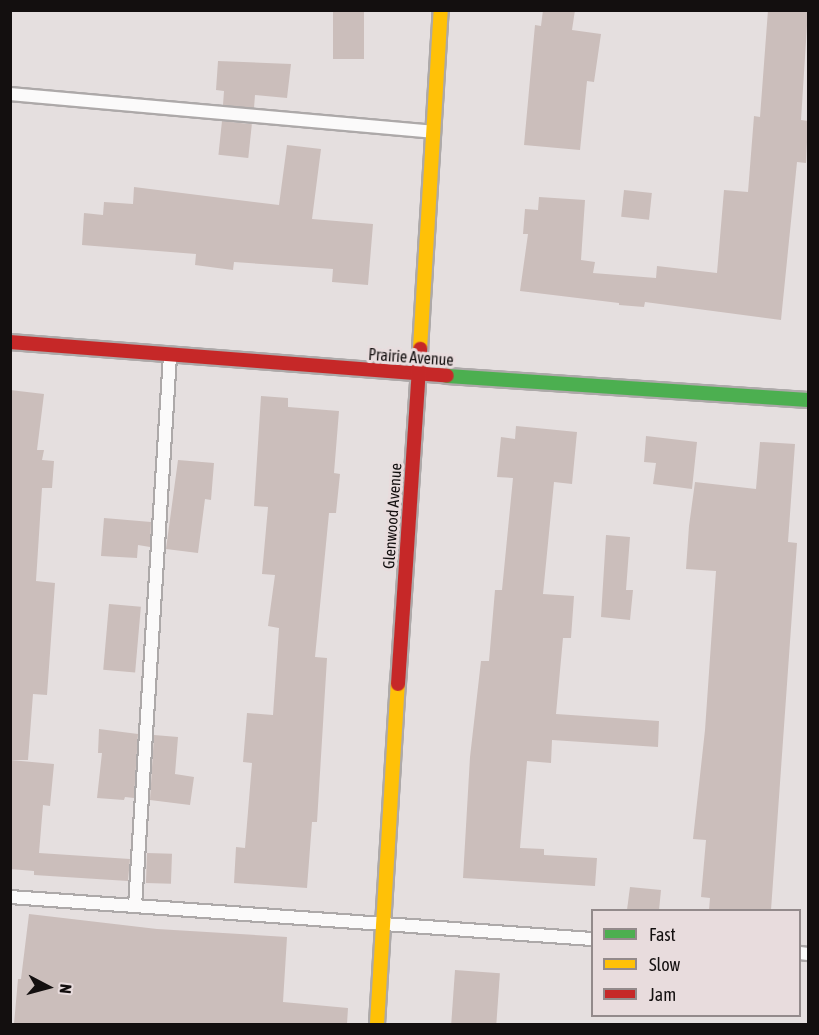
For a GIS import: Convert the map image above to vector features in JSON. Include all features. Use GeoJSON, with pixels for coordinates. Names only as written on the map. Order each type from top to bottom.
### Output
{"type":"FeatureCollection","features":[{"type":"Feature","properties":{"kind":"street","name":"Glenwood Avenue"},"geometry":{"type":"LineString","coordinates":[[377,1024],[441,10]]}},
{"type":"Feature","properties":{"kind":"street","name":"Prairie Avenue"},"geometry":{"type":"LineString","coordinates":[[10,342],[418,375],[808,400]]}},
{"type":"Feature","properties":{"kind":"lane"},"geometry":{"type":"LineString","coordinates":[[10,94],[433,132]]}},
{"type":"Feature","properties":{"kind":"lane"},"geometry":{"type":"LineString","coordinates":[[135,906],[170,355]]}},
{"type":"Feature","properties":{"kind":"lane"},"geometry":{"type":"LineString","coordinates":[[10,897],[591,939]]}},
{"type":"Feature","properties":{"kind":"building"},"geometry":{"type":"Polygon","coordinates":[[[333,10],[364,10],[364,59],[333,59],[333,10]]]}},
{"type":"Feature","properties":{"kind":"building"},"geometry":{"type":"Polygon","coordinates":[[[543,10],[575,10],[572,30],[601,34],[594,82],[587,81],[580,150],[524,145],[535,25],[541,26],[543,10]]]}},
{"type":"Feature","properties":{"kind":"building"},"geometry":{"type":"Polygon","coordinates":[[[768,10],[808,10],[801,120],[808,121],[806,163],[797,162],[781,320],[645,302],[644,307],[619,305],[619,303],[520,291],[528,234],[523,234],[525,209],[538,210],[539,197],[585,200],[581,260],[595,262],[593,273],[656,278],[657,266],[717,273],[724,190],[748,192],[754,116],[760,117],[768,10]]]}},
{"type":"Feature","properties":{"kind":"building"},"geometry":{"type":"Polygon","coordinates":[[[218,61],[291,64],[287,98],[255,95],[254,108],[223,105],[224,91],[216,90],[218,61]]]}},
{"type":"Feature","properties":{"kind":"building"},"geometry":{"type":"Polygon","coordinates":[[[222,121],[252,124],[248,158],[218,155],[222,121]]]}},
{"type":"Feature","properties":{"kind":"building"},"geometry":{"type":"Polygon","coordinates":[[[287,145],[321,149],[312,219],[373,224],[368,285],[332,282],[333,269],[234,262],[233,270],[195,265],[196,254],[82,245],[84,213],[103,215],[104,202],[133,204],[134,187],[279,205],[287,145]]]}},
{"type":"Feature","properties":{"kind":"building"},"geometry":{"type":"Polygon","coordinates":[[[624,190],[652,193],[649,220],[621,217],[624,190]]]}},
{"type":"Feature","properties":{"kind":"building"},"geometry":{"type":"Polygon","coordinates":[[[10,390],[44,394],[37,450],[44,450],[42,460],[54,461],[52,488],[42,488],[36,581],[55,583],[47,695],[33,694],[28,760],[10,760],[10,390]]]}},
{"type":"Feature","properties":{"kind":"building"},"geometry":{"type":"Polygon","coordinates":[[[261,396],[288,398],[288,407],[339,411],[334,473],[340,474],[336,513],[329,513],[315,657],[327,658],[317,822],[312,822],[307,888],[234,883],[236,847],[245,848],[252,763],[243,762],[247,713],[273,715],[279,628],[268,626],[275,575],[262,574],[268,507],[254,506],[261,396]]]}},
{"type":"Feature","properties":{"kind":"building"},"geometry":{"type":"Polygon","coordinates":[[[516,426],[577,432],[572,484],[554,482],[543,594],[574,596],[571,638],[563,638],[556,714],[659,721],[658,747],[552,740],[551,763],[527,761],[520,848],[544,849],[544,855],[597,858],[595,886],[463,878],[470,757],[481,661],[489,661],[495,590],[502,590],[513,478],[497,477],[501,437],[515,439],[516,426]]]}},
{"type":"Feature","properties":{"kind":"building"},"geometry":{"type":"Polygon","coordinates":[[[646,436],[697,442],[692,489],[653,484],[656,463],[644,462],[646,436]]]}},
{"type":"Feature","properties":{"kind":"building"},"geometry":{"type":"Polygon","coordinates":[[[760,442],[795,444],[788,542],[797,543],[771,909],[709,909],[710,898],[701,897],[706,840],[693,839],[705,730],[716,571],[686,569],[689,526],[695,482],[756,489],[760,442]]]}},
{"type":"Feature","properties":{"kind":"building"},"geometry":{"type":"Polygon","coordinates":[[[178,460],[214,463],[211,500],[205,499],[198,553],[166,549],[178,460]]]}},
{"type":"Feature","properties":{"kind":"building"},"geometry":{"type":"Polygon","coordinates":[[[104,518],[151,522],[150,547],[138,545],[137,558],[101,556],[104,518]]]}},
{"type":"Feature","properties":{"kind":"building"},"geometry":{"type":"Polygon","coordinates":[[[606,535],[630,537],[626,590],[633,590],[630,620],[601,617],[606,535]]]}},
{"type":"Feature","properties":{"kind":"building"},"geometry":{"type":"Polygon","coordinates":[[[109,604],[141,607],[135,673],[103,670],[109,604]]]}},
{"type":"Feature","properties":{"kind":"building"},"geometry":{"type":"Polygon","coordinates":[[[99,729],[138,734],[134,798],[125,797],[124,800],[97,798],[102,753],[98,753],[99,729]]]}},
{"type":"Feature","properties":{"kind":"building"},"geometry":{"type":"Polygon","coordinates":[[[154,735],[178,737],[175,774],[194,777],[190,805],[150,800],[154,735]]]}},
{"type":"Feature","properties":{"kind":"building"},"geometry":{"type":"Polygon","coordinates":[[[10,760],[54,764],[50,806],[43,805],[39,853],[130,859],[128,881],[34,875],[34,871],[10,869],[10,760]]]}},
{"type":"Feature","properties":{"kind":"building"},"geometry":{"type":"Polygon","coordinates":[[[147,853],[172,854],[171,884],[146,883],[147,853]]]}},
{"type":"Feature","properties":{"kind":"building"},"geometry":{"type":"Polygon","coordinates":[[[630,887],[661,890],[659,909],[627,909],[630,887]]]}},
{"type":"Feature","properties":{"kind":"building"},"geometry":{"type":"Polygon","coordinates":[[[29,914],[157,929],[287,937],[283,1002],[348,1008],[347,1024],[14,1024],[18,979],[21,979],[29,914]]]}},
{"type":"Feature","properties":{"kind":"building"},"geometry":{"type":"Polygon","coordinates":[[[455,970],[500,973],[496,1024],[451,1024],[455,970]]]}},
{"type":"Feature","properties":{"kind":"traffic: fast"},"geometry":{"type":"LineString","coordinates":[[447,376],[808,400]]}},
{"type":"Feature","properties":{"kind":"traffic: slow"},"geometry":{"type":"LineString","coordinates":[[420,349],[441,10]]}},
{"type":"Feature","properties":{"kind":"traffic: slow"},"geometry":{"type":"LineString","coordinates":[[377,1024],[398,684]]}},
{"type":"Feature","properties":{"kind":"traffic: jam"},"geometry":{"type":"LineString","coordinates":[[10,342],[447,376]]}},
{"type":"Feature","properties":{"kind":"traffic: jam"},"geometry":{"type":"LineString","coordinates":[[398,684],[420,349]]}}]}
